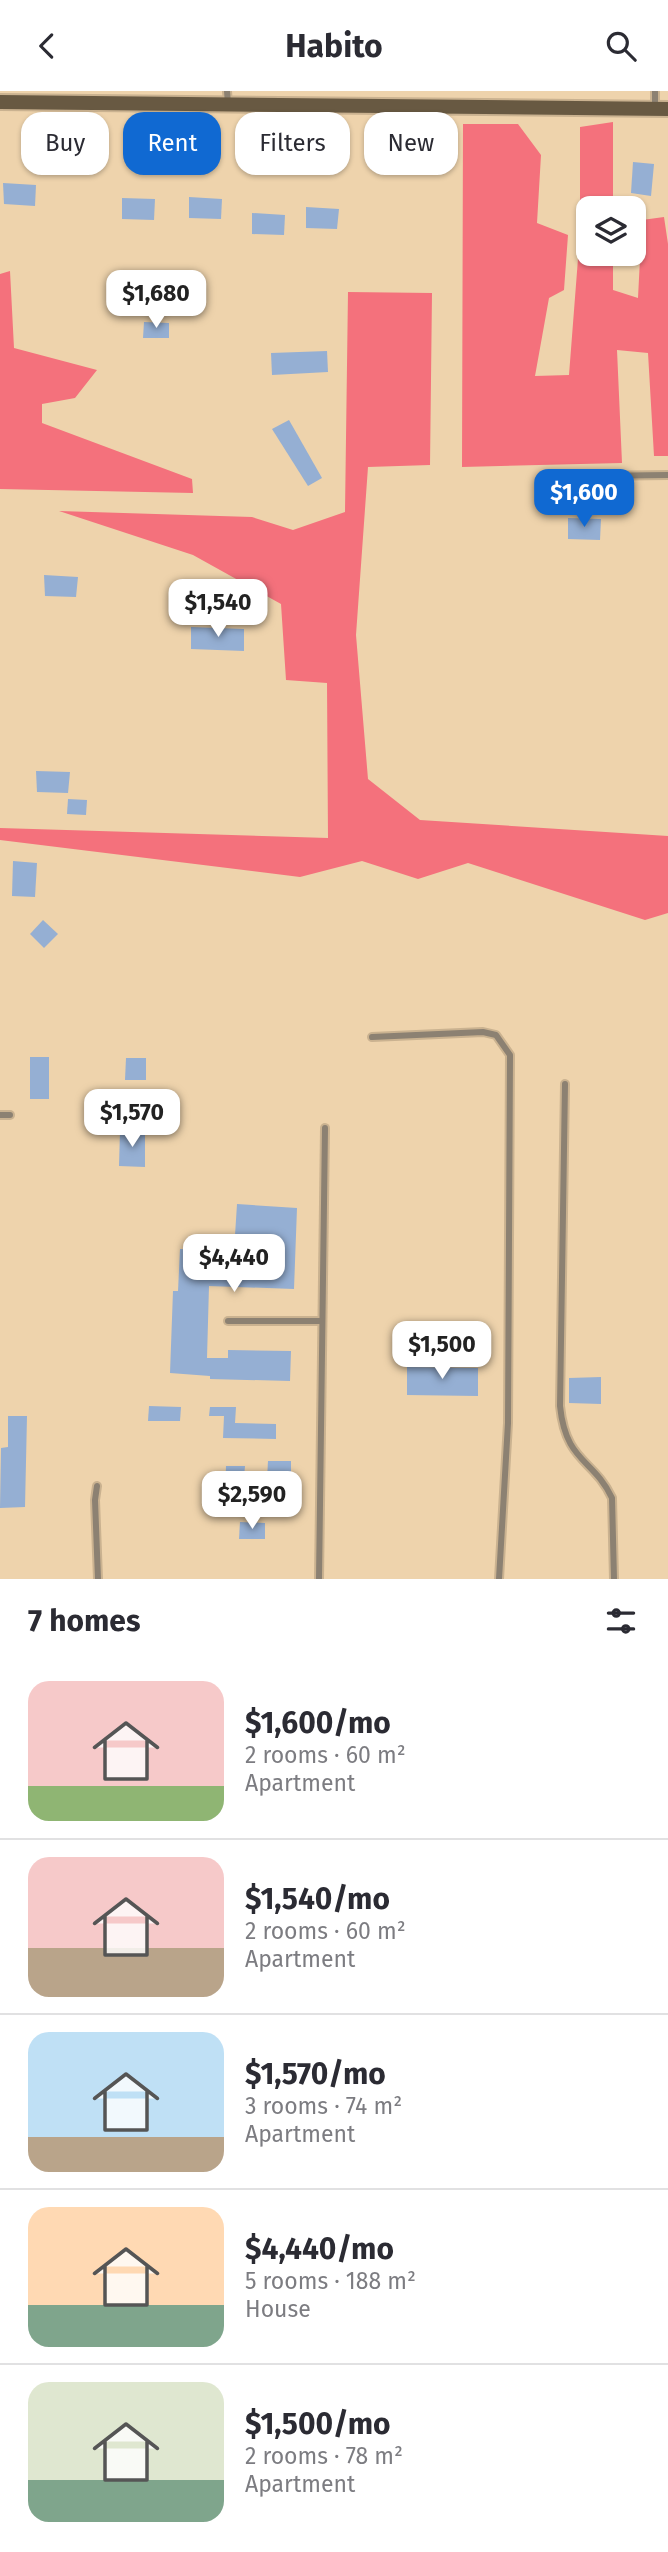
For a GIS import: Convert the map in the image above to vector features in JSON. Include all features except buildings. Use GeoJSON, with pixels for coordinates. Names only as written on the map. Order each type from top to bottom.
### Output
{"type":"FeatureCollection","features":[{"type":"Feature","properties":{"kind":"street"},"geometry":{"type":"LineString","coordinates":[[0,101],[228,97],[662,109]]}},
{"type":"Feature","properties":{"kind":"lane"},"geometry":{"type":"LineString","coordinates":[[655,91],[662,109]]}},
{"type":"Feature","properties":{"kind":"lane"},"geometry":{"type":"LineString","coordinates":[[588,476],[668,475]]}},
{"type":"Feature","properties":{"kind":"lane"},"geometry":{"type":"LineString","coordinates":[[372,1037],[483,1032],[496,1035],[510,1055],[508,1423],[499,1579]]}},
{"type":"Feature","properties":{"kind":"lane"},"geometry":{"type":"LineString","coordinates":[[565,1084],[560,1406],[562,1428],[572,1450],[606,1487],[612,1498],[614,1579]]}},
{"type":"Feature","properties":{"kind":"lane"},"geometry":{"type":"LineString","coordinates":[[0,1115],[10,1115]]}},
{"type":"Feature","properties":{"kind":"lane"},"geometry":{"type":"LineString","coordinates":[[319,1579],[325,1128]]}},
{"type":"Feature","properties":{"kind":"lane"},"geometry":{"type":"LineString","coordinates":[[228,1321],[322,1321]]}},
{"type":"Feature","properties":{"kind":"lane"},"geometry":{"type":"LineString","coordinates":[[97,1486],[95,1500],[98,1579]]}},
{"type":"Feature","properties":{"kind":"shaded area"},"geometry":{"type":"Polygon","coordinates":[[[613,122],[613,196],[580,196],[580,127],[613,122]]]}},
{"type":"Feature","properties":{"kind":"shaded area"},"geometry":{"type":"Polygon","coordinates":[[[463,124],[518,124],[541,155],[537,223],[568,235],[564,290],[549,298],[535,376],[569,375],[577,266],[613,266],[613,290],[638,298],[640,266],[646,266],[646,219],[664,217],[668,244],[668,456],[654,456],[648,353],[617,350],[622,463],[462,467],[463,124]]]}},
{"type":"Feature","properties":{"kind":"shaded area"},"geometry":{"type":"Polygon","coordinates":[[[10,271],[14,348],[97,370],[75,398],[42,404],[42,423],[192,479],[193,493],[0,489],[0,274],[10,271]]]}},
{"type":"Feature","properties":{"kind":"shaded area"},"geometry":{"type":"Polygon","coordinates":[[[348,292],[432,293],[430,465],[368,467],[356,635],[368,779],[420,820],[668,836],[668,913],[645,920],[468,863],[418,879],[362,861],[300,877],[0,840],[0,828],[328,838],[327,683],[286,680],[281,604],[193,555],[59,511],[252,517],[293,530],[345,512],[348,292]]]}}]}
